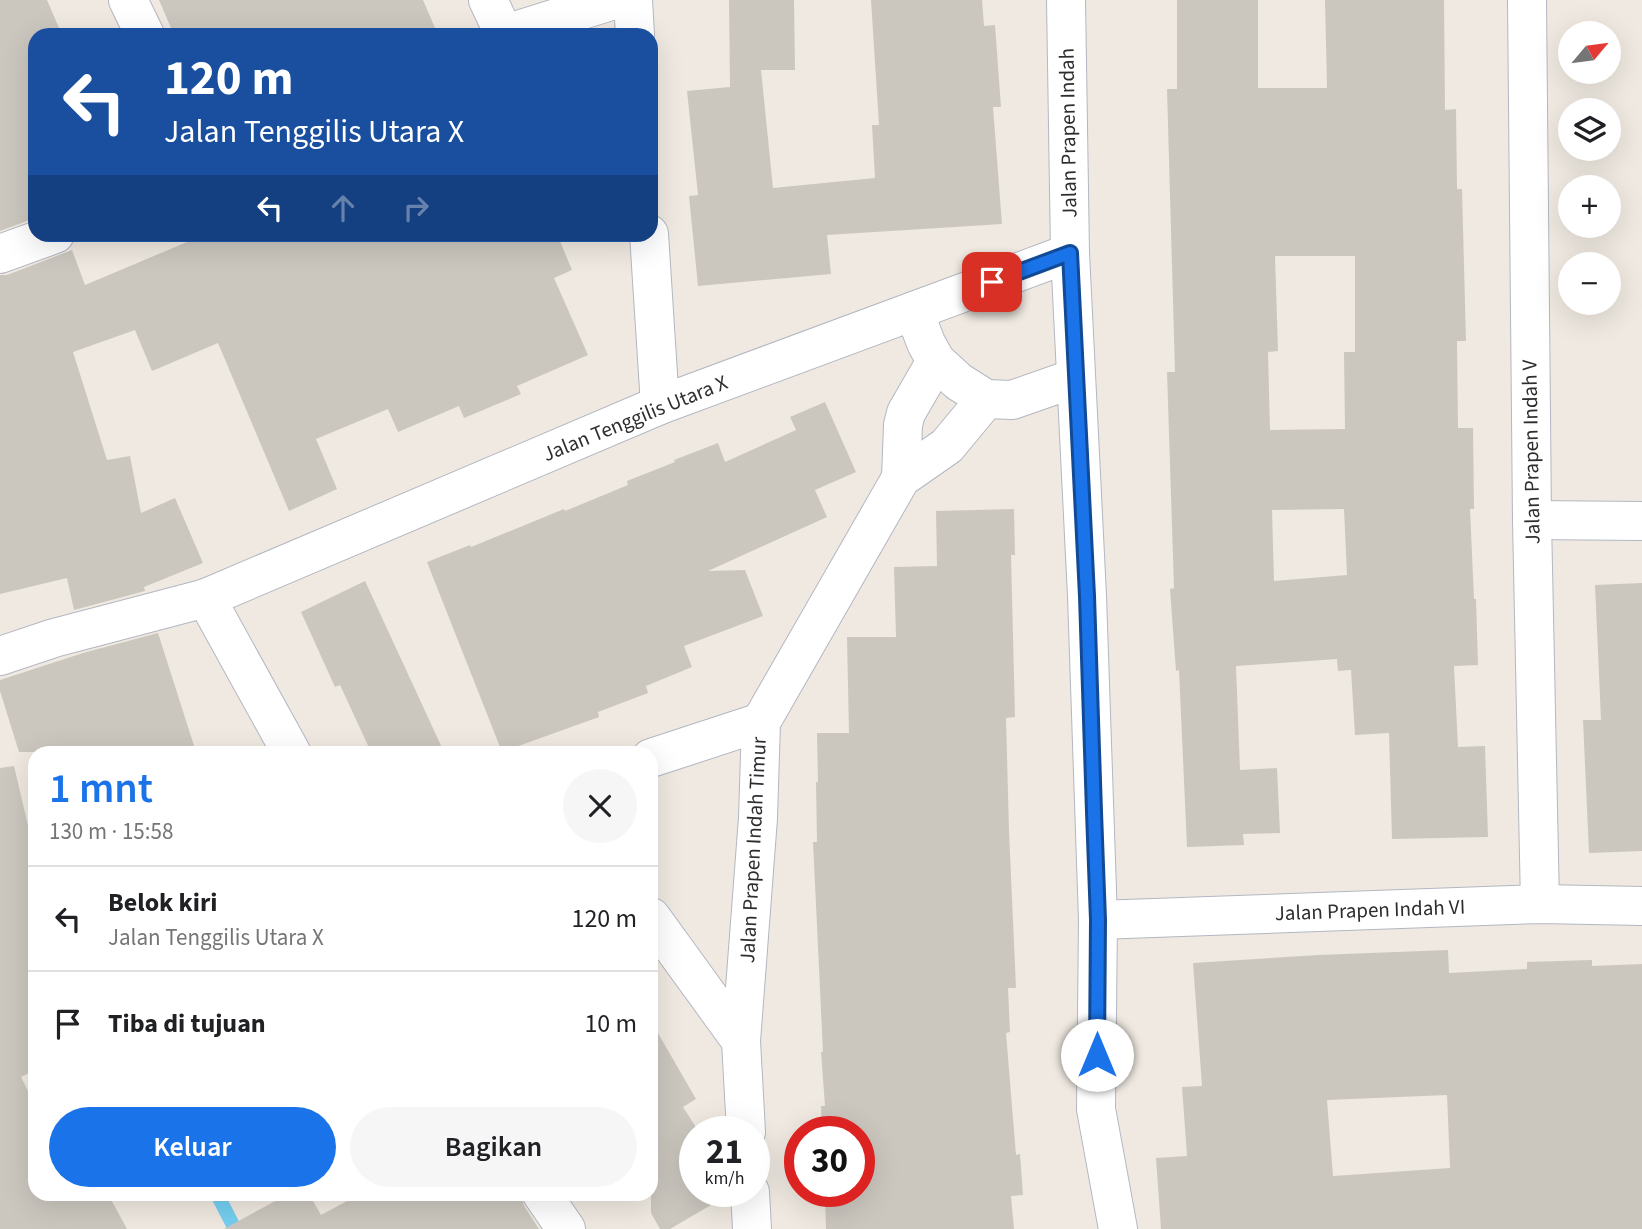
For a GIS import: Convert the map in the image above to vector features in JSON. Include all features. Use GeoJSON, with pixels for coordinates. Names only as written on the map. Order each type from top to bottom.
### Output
{"type":"FeatureCollection","features":[{"type":"Feature","properties":{"kind":"street"},"geometry":{"type":"LineString","coordinates":[[128,0],[142,28]]}},
{"type":"Feature","properties":{"kind":"street"},"geometry":{"type":"LineString","coordinates":[[488,0],[500,28]]}},
{"type":"Feature","properties":{"kind":"street"},"geometry":{"type":"LineString","coordinates":[[525,28],[614,0]]}},
{"type":"Feature","properties":{"kind":"street"},"geometry":{"type":"LineString","coordinates":[[633,0],[635,28]]}},
{"type":"Feature","properties":{"kind":"street","name":"Jalan Prapen Indah"},"geometry":{"type":"LineString","coordinates":[[1066,0],[1070,253],[1087,596],[1098,920],[1096,1109],[1118,1229]]}},
{"type":"Feature","properties":{"kind":"street","name":"Jalan Prapen Indah V"},"geometry":{"type":"LineString","coordinates":[[1527,0],[1532,520],[1540,904]]}},
{"type":"Feature","properties":{"kind":"street"},"geometry":{"type":"LineString","coordinates":[[0,254],[33,242]]}},
{"type":"Feature","properties":{"kind":"street"},"geometry":{"type":"LineString","coordinates":[[650,242],[660,405]]}},
{"type":"Feature","properties":{"kind":"street","name":"Jalan Tenggilis Utara X"},"geometry":{"type":"LineString","coordinates":[[0,656],[54,638],[206,598],[660,405],[1070,253]]}},
{"type":"Feature","properties":{"kind":"street"},"geometry":{"type":"LineString","coordinates":[[914,311],[936,361],[959,382],[986,400],[1012,400],[1075,379]]}},
{"type":"Feature","properties":{"kind":"street","name":"Jalan Prapen Indah Timur"},"geometry":{"type":"LineString","coordinates":[[901,478],[903,425],[906,414],[936,361]]}},
{"type":"Feature","properties":{"kind":"street","name":"Jalan Prapen Indah Timur"},"geometry":{"type":"LineString","coordinates":[[746,1116],[741,1041],[758,818],[761,722],[901,478],[954,440],[986,400]]}},
{"type":"Feature","properties":{"kind":"street"},"geometry":{"type":"LineString","coordinates":[[1532,520],[1642,521]]}},
{"type":"Feature","properties":{"kind":"street"},"geometry":{"type":"LineString","coordinates":[[206,598],[287,746]]}},
{"type":"Feature","properties":{"kind":"street"},"geometry":{"type":"LineString","coordinates":[[658,756],[761,722]]}},
{"type":"Feature","properties":{"kind":"street","name":"Jalan Prapen Indah VI"},"geometry":{"type":"LineString","coordinates":[[1098,920],[1540,904],[1642,906]]}},
{"type":"Feature","properties":{"kind":"street"},"geometry":{"type":"LineString","coordinates":[[658,927],[741,1041]]}},
{"type":"Feature","properties":{"kind":"street"},"geometry":{"type":"LineString","coordinates":[[547,1201],[566,1229]]}},
{"type":"Feature","properties":{"kind":"street"},"geometry":{"type":"LineString","coordinates":[[751,1207],[752,1229]]}},
{"type":"Feature","properties":{"kind":"building"},"geometry":{"type":"Polygon","coordinates":[[[0,0],[47,0],[59,28],[28,28],[28,221],[0,231],[0,0]]]}},
{"type":"Feature","properties":{"kind":"building"},"geometry":{"type":"Polygon","coordinates":[[[159,0],[423,0],[435,28],[171,28],[159,0]]]}},
{"type":"Feature","properties":{"kind":"building"},"geometry":{"type":"Polygon","coordinates":[[[729,0],[794,0],[795,70],[761,70],[773,188],[875,178],[872,125],[879,125],[871,0],[982,0],[984,26],[995,25],[1001,107],[993,107],[1002,224],[827,235],[831,274],[698,286],[689,196],[698,195],[687,91],[730,87],[729,0]]]}},
{"type":"Feature","properties":{"kind":"building"},"geometry":{"type":"Polygon","coordinates":[[[1177,0],[1258,0],[1258,88],[1327,88],[1325,0],[1444,0],[1445,110],[1456,109],[1457,189],[1462,189],[1466,341],[1457,341],[1458,428],[1473,428],[1474,509],[1470,509],[1478,665],[1454,666],[1458,747],[1485,746],[1488,837],[1392,839],[1389,733],[1355,735],[1351,670],[1338,671],[1337,659],[1236,666],[1240,770],[1277,768],[1280,833],[1243,834],[1244,845],[1187,847],[1179,670],[1176,671],[1170,589],[1174,588],[1167,372],[1175,372],[1167,89],[1177,89],[1177,0]],[[1275,256],[1278,351],[1268,352],[1270,430],[1345,429],[1344,352],[1355,352],[1355,256],[1275,256]],[[1344,509],[1272,510],[1274,581],[1347,575],[1344,509]]]}},
{"type":"Feature","properties":{"kind":"building"},"geometry":{"type":"Polygon","coordinates":[[[187,242],[560,242],[572,270],[554,278],[588,355],[517,386],[521,394],[464,418],[459,406],[398,432],[388,409],[316,439],[337,489],[289,511],[218,343],[152,371],[135,330],[73,352],[107,460],[130,456],[141,513],[175,498],[203,563],[144,587],[145,591],[74,610],[67,578],[0,594],[0,275],[7,275],[72,250],[85,285],[187,242]]]}},
{"type":"Feature","properties":{"kind":"building"},"geometry":{"type":"Polygon","coordinates":[[[825,402],[856,472],[815,490],[827,517],[708,571],[745,570],[763,616],[684,646],[692,667],[646,686],[648,693],[598,712],[599,717],[519,746],[500,746],[427,562],[564,509],[565,511],[628,485],[627,481],[675,462],[674,460],[718,443],[725,462],[796,430],[790,417],[825,402]]]}},
{"type":"Feature","properties":{"kind":"building"},"geometry":{"type":"Polygon","coordinates":[[[1014,509],[1015,555],[1011,555],[1015,717],[1006,718],[1016,988],[1008,988],[1010,1032],[1006,1033],[1016,1155],[1020,1154],[1023,1195],[1011,1196],[1014,1229],[826,1229],[825,1207],[875,1207],[875,1116],[821,1116],[821,1106],[825,1106],[813,842],[817,842],[817,733],[849,733],[847,637],[896,637],[894,567],[937,566],[936,511],[1014,509]]]}},
{"type":"Feature","properties":{"kind":"building"},"geometry":{"type":"Polygon","coordinates":[[[365,581],[441,746],[368,746],[340,685],[335,687],[301,612],[365,581]]]}},
{"type":"Feature","properties":{"kind":"building"},"geometry":{"type":"Polygon","coordinates":[[[1642,583],[1642,851],[1589,853],[1583,720],[1601,720],[1595,585],[1642,583]]]}},
{"type":"Feature","properties":{"kind":"building"},"geometry":{"type":"Polygon","coordinates":[[[158,633],[194,746],[28,746],[28,752],[19,752],[0,691],[0,680],[83,653],[158,633]]]}},
{"type":"Feature","properties":{"kind":"building"},"geometry":{"type":"Polygon","coordinates":[[[14,766],[28,825],[28,1074],[21,1077],[28,1091],[28,1201],[112,1201],[127,1229],[0,1229],[0,768],[14,766]]]}},
{"type":"Feature","properties":{"kind":"building"},"geometry":{"type":"Polygon","coordinates":[[[1448,950],[1449,973],[1527,969],[1527,962],[1592,960],[1592,966],[1642,964],[1642,1229],[1161,1229],[1156,1158],[1187,1156],[1182,1087],[1202,1086],[1193,963],[1448,950]],[[1447,1095],[1327,1100],[1333,1176],[1450,1168],[1447,1095]]]}},
{"type":"Feature","properties":{"kind":"building"},"geometry":{"type":"Polygon","coordinates":[[[658,1033],[696,1099],[683,1107],[689,1116],[679,1116],[679,1207],[708,1207],[670,1229],[660,1229],[651,1213],[651,1201],[658,1201],[658,1033]]]}},
{"type":"Feature","properties":{"kind":"building"},"geometry":{"type":"Polygon","coordinates":[[[275,1201],[313,1201],[321,1215],[347,1201],[523,1201],[539,1229],[224,1229],[275,1201]]]}},
{"type":"Feature","properties":{"kind":"waterway"},"geometry":{"type":"LineString","coordinates":[[221,1201],[235,1229]]}},
{"type":"Feature","properties":{"kind":"route"},"geometry":{"type":"LineString","coordinates":[[992,282],[1070,253],[1087,596],[1098,920],[1097,1055]]}}]}
